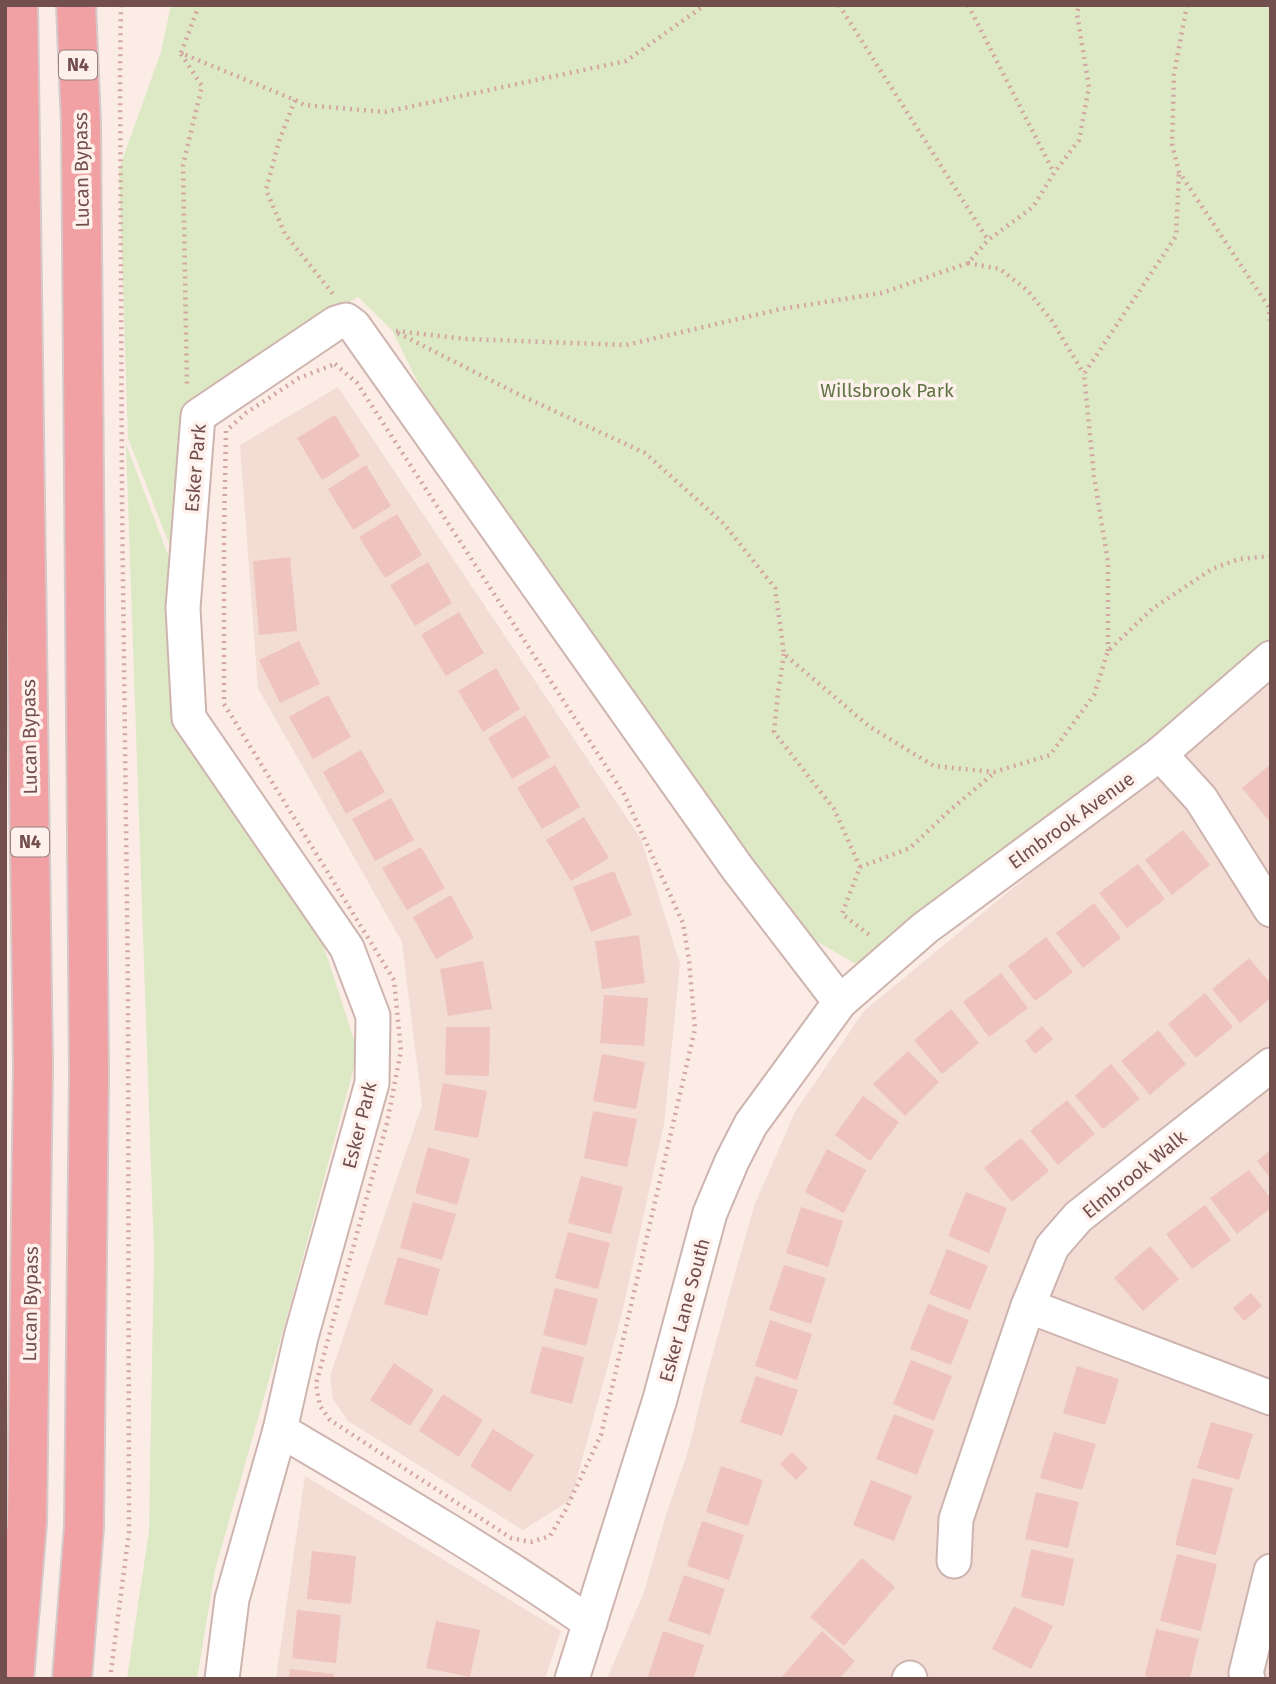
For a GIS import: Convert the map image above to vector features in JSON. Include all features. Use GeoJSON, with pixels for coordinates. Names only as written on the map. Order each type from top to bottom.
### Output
{"type":"FeatureCollection","features":[{"type":"Feature","properties":{"kind":"highway","name":"Lucan Bypass"},"geometry":{"type":"LineString","coordinates":[[14,1679],[27,1523],[33,1066],[18,5]]}},
{"type":"Feature","properties":{"kind":"highway","name":"Lucan Bypass"},"geometry":{"type":"LineString","coordinates":[[72,1679],[84,1527],[89,1074],[80,124],[76,5]]}},
{"type":"Feature","properties":{"kind":"highway"},"geometry":{"type":"LineString","coordinates":[[80,124],[88,5]]}},
{"type":"Feature","properties":{"kind":"street","name":"Esker Park"},"geometry":{"type":"LineString","coordinates":[[222,1679],[232,1599],[280,1430],[301,1336],[372,1083],[373,1016],[347,948],[190,718],[183,608],[198,416],[336,323],[346,320],[354,326],[738,869],[840,1002]]}},
{"type":"Feature","properties":{"kind":"street","name":"Elmbrook Avenue"},"geometry":{"type":"LineString","coordinates":[[868,978],[925,928],[1160,754],[1271,658]]}},
{"type":"Feature","properties":{"kind":"street"},"geometry":{"type":"LineString","coordinates":[[1160,754],[1201,799],[1271,910]]}},
{"type":"Feature","properties":{"kind":"street","name":"Esker Lane South"},"geometry":{"type":"LineString","coordinates":[[572,1679],[660,1399],[710,1213],[751,1124],[840,1002],[868,978]]}},
{"type":"Feature","properties":{"kind":"street","name":"Elmbrook Walk"},"geometry":{"type":"LineString","coordinates":[[954,1561],[956,1519],[1028,1306],[1052,1247],[1079,1217],[1271,1065]]}},
{"type":"Feature","properties":{"kind":"street"},"geometry":{"type":"LineString","coordinates":[[1028,1306],[1271,1398]]}},
{"type":"Feature","properties":{"kind":"street"},"geometry":{"type":"LineString","coordinates":[[280,1430],[427,1516],[590,1623]]}},
{"type":"Feature","properties":{"kind":"street"},"geometry":{"type":"LineString","coordinates":[[1248,1679],[1247,1672],[1271,1571]]}},
{"type":"Feature","properties":{"kind":"path"},"geometry":{"type":"LineString","coordinates":[[110,1679],[129,1532],[121,5]]}},
{"type":"Feature","properties":{"kind":"path"},"geometry":{"type":"LineString","coordinates":[[181,53],[199,5]]}},
{"type":"Feature","properties":{"kind":"path"},"geometry":{"type":"LineString","coordinates":[[181,53],[304,105],[385,111],[626,61],[705,5]]}},
{"type":"Feature","properties":{"kind":"path"},"geometry":{"type":"LineString","coordinates":[[839,5],[988,240]]}},
{"type":"Feature","properties":{"kind":"path"},"geometry":{"type":"LineString","coordinates":[[968,5],[1054,173]]}},
{"type":"Feature","properties":{"kind":"path"},"geometry":{"type":"LineString","coordinates":[[872,938],[842,914],[860,867],[834,809],[774,732],[784,654],[775,588],[724,524],[645,453],[520,395],[392,330],[467,339],[626,345],[781,309],[883,293],[968,263],[988,240],[1033,207],[1079,139],[1089,87],[1077,13],[1079,5]]}},
{"type":"Feature","properties":{"kind":"path"},"geometry":{"type":"LineString","coordinates":[[1187,5],[1174,74],[1172,144],[1180,172],[1268,306],[1271,324]]}},
{"type":"Feature","properties":{"kind":"path"},"geometry":{"type":"LineString","coordinates":[[181,53],[202,86],[183,165],[187,388]]}},
{"type":"Feature","properties":{"kind":"path"},"geometry":{"type":"LineString","coordinates":[[295,100],[279,141],[266,190],[285,234],[334,294]]}},
{"type":"Feature","properties":{"kind":"path"},"geometry":{"type":"LineString","coordinates":[[1084,374],[1176,236],[1180,172]]}},
{"type":"Feature","properties":{"kind":"path"},"geometry":{"type":"LineString","coordinates":[[784,654],[870,727],[934,766],[995,772],[1050,755],[1094,695],[1108,651],[1108,562],[1094,476],[1084,374],[1052,321],[1028,291],[1000,269],[968,263]]}},
{"type":"Feature","properties":{"kind":"path"},"geometry":{"type":"LineString","coordinates":[[335,364],[357,383],[624,794],[683,923],[690,960],[695,1029],[601,1435],[565,1511],[550,1536],[531,1542],[511,1538],[331,1420],[320,1406],[316,1384],[387,1123],[401,1051],[394,980],[224,704],[224,531],[226,431],[299,378],[335,364]]}},
{"type":"Feature","properties":{"kind":"path"},"geometry":{"type":"LineString","coordinates":[[1108,651],[1152,609],[1212,569],[1239,559],[1271,556]]}},
{"type":"Feature","properties":{"kind":"path"},"geometry":{"type":"LineString","coordinates":[[860,867],[910,848],[995,772]]}},
{"type":"Feature","properties":{"kind":"shaded area"},"geometry":{"type":"Polygon","coordinates":[[[338,387],[641,839],[680,964],[664,1124],[621,1317],[571,1500],[523,1530],[348,1421],[333,1399],[330,1376],[422,1105],[402,942],[258,688],[240,445],[338,387]]]}},
{"type":"Feature","properties":{"kind":"shaded area"},"geometry":{"type":"Polygon","coordinates":[[[1271,675],[1271,1679],[607,1679],[644,1592],[689,1448],[754,1206],[795,1112],[864,1011],[1271,675]]]}},
{"type":"Feature","properties":{"kind":"shaded area"},"geometry":{"type":"Polygon","coordinates":[[[305,1476],[561,1631],[545,1679],[276,1679],[305,1476]]]}},
{"type":"Feature","properties":{"kind":"green space","name":"Willsbrook Park"},"geometry":{"type":"Polygon","coordinates":[[[171,5],[1271,5],[1271,641],[1172,724],[858,965],[800,932],[697,790],[422,391],[392,330],[358,297],[181,409],[177,564],[128,438],[119,169],[161,52],[171,5]]]}},
{"type":"Feature","properties":{"kind":"green space"},"geometry":{"type":"Polygon","coordinates":[[[126,444],[173,568],[183,720],[323,944],[358,1052],[215,1570],[197,1679],[127,1679],[149,1531],[154,1253],[126,444]]]}},
{"type":"Feature","properties":{"kind":"building"},"geometry":{"type":"Polygon","coordinates":[[[335,415],[360,456],[322,480],[297,438],[335,415]]]}},
{"type":"Feature","properties":{"kind":"building"},"geometry":{"type":"Polygon","coordinates":[[[366,465],[391,506],[353,530],[328,489],[366,465]]]}},
{"type":"Feature","properties":{"kind":"building"},"geometry":{"type":"Polygon","coordinates":[[[397,514],[422,555],[385,578],[359,537],[397,514]]]}},
{"type":"Feature","properties":{"kind":"building"},"geometry":{"type":"Polygon","coordinates":[[[290,557],[297,631],[259,635],[253,561],[290,557]]]}},
{"type":"Feature","properties":{"kind":"building"},"geometry":{"type":"Polygon","coordinates":[[[428,562],[452,603],[415,626],[390,585],[428,562]]]}},
{"type":"Feature","properties":{"kind":"building"},"geometry":{"type":"Polygon","coordinates":[[[459,612],[484,653],[446,676],[421,635],[459,612]]]}},
{"type":"Feature","properties":{"kind":"building"},"geometry":{"type":"Polygon","coordinates":[[[299,641],[320,684],[280,703],[259,660],[299,641]]]}},
{"type":"Feature","properties":{"kind":"building"},"geometry":{"type":"Polygon","coordinates":[[[496,668],[520,709],[483,732],[458,691],[496,668]]]}},
{"type":"Feature","properties":{"kind":"building"},"geometry":{"type":"Polygon","coordinates":[[[328,695],[351,737],[313,759],[289,717],[328,695]]]}},
{"type":"Feature","properties":{"kind":"building"},"geometry":{"type":"Polygon","coordinates":[[[525,715],[550,757],[512,779],[488,738],[525,715]]]}},
{"type":"Feature","properties":{"kind":"building"},"geometry":{"type":"Polygon","coordinates":[[[361,750],[385,792],[346,814],[323,772],[361,750]]]}},
{"type":"Feature","properties":{"kind":"building"},"geometry":{"type":"Polygon","coordinates":[[[1271,764],[1271,823],[1242,788],[1271,764]]]}},
{"type":"Feature","properties":{"kind":"building"},"geometry":{"type":"Polygon","coordinates":[[[555,765],[580,807],[542,829],[517,788],[555,765]]]}},
{"type":"Feature","properties":{"kind":"building"},"geometry":{"type":"Polygon","coordinates":[[[391,798],[414,840],[375,861],[352,819],[391,798]]]}},
{"type":"Feature","properties":{"kind":"building"},"geometry":{"type":"Polygon","coordinates":[[[584,817],[609,858],[571,881],[546,840],[584,817]]]}},
{"type":"Feature","properties":{"kind":"building"},"geometry":{"type":"Polygon","coordinates":[[[1183,830],[1210,865],[1172,895],[1145,860],[1183,830]]]}},
{"type":"Feature","properties":{"kind":"building"},"geometry":{"type":"Polygon","coordinates":[[[421,847],[445,888],[407,910],[382,868],[421,847]]]}},
{"type":"Feature","properties":{"kind":"building"},"geometry":{"type":"Polygon","coordinates":[[[1138,864],[1165,899],[1127,928],[1099,893],[1138,864]]]}},
{"type":"Feature","properties":{"kind":"building"},"geometry":{"type":"Polygon","coordinates":[[[614,871],[632,915],[591,932],[573,887],[614,871]]]}},
{"type":"Feature","properties":{"kind":"building"},"geometry":{"type":"Polygon","coordinates":[[[451,895],[474,938],[436,959],[413,917],[451,895]]]}},
{"type":"Feature","properties":{"kind":"building"},"geometry":{"type":"Polygon","coordinates":[[[1094,903],[1121,938],[1083,968],[1056,933],[1094,903]]]}},
{"type":"Feature","properties":{"kind":"building"},"geometry":{"type":"Polygon","coordinates":[[[639,935],[645,983],[602,989],[595,941],[639,935]]]}},
{"type":"Feature","properties":{"kind":"building"},"geometry":{"type":"Polygon","coordinates":[[[1046,937],[1073,972],[1035,1001],[1008,966],[1046,937]]]}},
{"type":"Feature","properties":{"kind":"building"},"geometry":{"type":"Polygon","coordinates":[[[1249,958],[1271,984],[1271,998],[1240,1023],[1212,989],[1249,958]]]}},
{"type":"Feature","properties":{"kind":"building"},"geometry":{"type":"Polygon","coordinates":[[[483,961],[492,1009],[448,1016],[440,969],[483,961]]]}},
{"type":"Feature","properties":{"kind":"building"},"geometry":{"type":"Polygon","coordinates":[[[1001,973],[1028,1008],[989,1037],[963,1002],[1001,973]]]}},
{"type":"Feature","properties":{"kind":"building"},"geometry":{"type":"Polygon","coordinates":[[[1205,993],[1233,1027],[1196,1058],[1168,1024],[1205,993]]]}},
{"type":"Feature","properties":{"kind":"building"},"geometry":{"type":"Polygon","coordinates":[[[604,995],[648,998],[644,1046],[600,1043],[604,995]]]}},
{"type":"Feature","properties":{"kind":"building"},"geometry":{"type":"Polygon","coordinates":[[[951,1009],[979,1043],[942,1074],[914,1040],[951,1009]]]}},
{"type":"Feature","properties":{"kind":"building"},"geometry":{"type":"Polygon","coordinates":[[[1042,1026],[1053,1039],[1035,1054],[1025,1041],[1042,1026]]]}},
{"type":"Feature","properties":{"kind":"building"},"geometry":{"type":"Polygon","coordinates":[[[446,1027],[490,1027],[489,1076],[445,1075],[446,1027]]]}},
{"type":"Feature","properties":{"kind":"building"},"geometry":{"type":"Polygon","coordinates":[[[1158,1030],[1186,1064],[1150,1095],[1121,1061],[1158,1030]]]}},
{"type":"Feature","properties":{"kind":"building"},"geometry":{"type":"Polygon","coordinates":[[[908,1051],[939,1082],[905,1116],[873,1084],[908,1051]]]}},
{"type":"Feature","properties":{"kind":"building"},"geometry":{"type":"Polygon","coordinates":[[[602,1054],[645,1062],[636,1109],[593,1101],[602,1054]]]}},
{"type":"Feature","properties":{"kind":"building"},"geometry":{"type":"Polygon","coordinates":[[[1111,1064],[1140,1099],[1103,1129],[1075,1096],[1111,1064]]]}},
{"type":"Feature","properties":{"kind":"building"},"geometry":{"type":"Polygon","coordinates":[[[443,1083],[487,1091],[478,1138],[434,1130],[443,1083]]]}},
{"type":"Feature","properties":{"kind":"building"},"geometry":{"type":"Polygon","coordinates":[[[863,1096],[899,1122],[870,1161],[835,1135],[863,1096]]]}},
{"type":"Feature","properties":{"kind":"building"},"geometry":{"type":"Polygon","coordinates":[[[1067,1100],[1095,1134],[1058,1165],[1030,1131],[1067,1100]]]}},
{"type":"Feature","properties":{"kind":"building"},"geometry":{"type":"Polygon","coordinates":[[[593,1111],[637,1119],[627,1167],[584,1158],[593,1111]]]}},
{"type":"Feature","properties":{"kind":"building"},"geometry":{"type":"Polygon","coordinates":[[[1021,1138],[1049,1171],[1012,1202],[984,1168],[1021,1138]]]}},
{"type":"Feature","properties":{"kind":"building"},"geometry":{"type":"Polygon","coordinates":[[[428,1147],[470,1159],[457,1205],[415,1193],[428,1147]]]}},
{"type":"Feature","properties":{"kind":"building"},"geometry":{"type":"Polygon","coordinates":[[[827,1149],[866,1170],[844,1213],[805,1192],[827,1149]]]}},
{"type":"Feature","properties":{"kind":"building"},"geometry":{"type":"Polygon","coordinates":[[[1271,1150],[1271,1179],[1257,1161],[1271,1150]]]}},
{"type":"Feature","properties":{"kind":"building"},"geometry":{"type":"Polygon","coordinates":[[[1249,1170],[1271,1199],[1271,1208],[1237,1234],[1210,1198],[1249,1170]]]}},
{"type":"Feature","properties":{"kind":"building"},"geometry":{"type":"Polygon","coordinates":[[[581,1176],[623,1187],[611,1234],[568,1223],[581,1176]]]}},
{"type":"Feature","properties":{"kind":"building"},"geometry":{"type":"Polygon","coordinates":[[[966,1192],[1007,1208],[989,1253],[948,1236],[966,1192]]]}},
{"type":"Feature","properties":{"kind":"building"},"geometry":{"type":"Polygon","coordinates":[[[413,1202],[456,1214],[442,1260],[400,1248],[413,1202]]]}},
{"type":"Feature","properties":{"kind":"building"},"geometry":{"type":"Polygon","coordinates":[[[1205,1205],[1231,1240],[1192,1269],[1166,1234],[1205,1205]]]}},
{"type":"Feature","properties":{"kind":"building"},"geometry":{"type":"Polygon","coordinates":[[[801,1207],[843,1221],[828,1267],[786,1253],[801,1207]]]}},
{"type":"Feature","properties":{"kind":"building"},"geometry":{"type":"Polygon","coordinates":[[[568,1232],[610,1243],[598,1289],[555,1278],[568,1232]]]}},
{"type":"Feature","properties":{"kind":"building"},"geometry":{"type":"Polygon","coordinates":[[[1150,1246],[1179,1279],[1143,1311],[1114,1278],[1150,1246]]]}},
{"type":"Feature","properties":{"kind":"building"},"geometry":{"type":"Polygon","coordinates":[[[947,1249],[988,1266],[970,1310],[929,1294],[947,1249]]]}},
{"type":"Feature","properties":{"kind":"building"},"geometry":{"type":"Polygon","coordinates":[[[398,1257],[440,1269],[427,1316],[384,1304],[398,1257]]]}},
{"type":"Feature","properties":{"kind":"building"},"geometry":{"type":"Polygon","coordinates":[[[784,1265],[826,1278],[811,1324],[769,1310],[784,1265]]]}},
{"type":"Feature","properties":{"kind":"building"},"geometry":{"type":"Polygon","coordinates":[[[555,1288],[598,1299],[586,1346],[543,1335],[555,1288]]]}},
{"type":"Feature","properties":{"kind":"building"},"geometry":{"type":"Polygon","coordinates":[[[1251,1293],[1262,1306],[1244,1321],[1233,1308],[1251,1293]]]}},
{"type":"Feature","properties":{"kind":"building"},"geometry":{"type":"Polygon","coordinates":[[[928,1304],[969,1320],[951,1365],[910,1349],[928,1304]]]}},
{"type":"Feature","properties":{"kind":"building"},"geometry":{"type":"Polygon","coordinates":[[[770,1320],[812,1334],[797,1380],[755,1366],[770,1320]]]}},
{"type":"Feature","properties":{"kind":"building"},"geometry":{"type":"Polygon","coordinates":[[[542,1346],[584,1357],[572,1404],[530,1393],[542,1346]]]}},
{"type":"Feature","properties":{"kind":"building"},"geometry":{"type":"Polygon","coordinates":[[[911,1360],[952,1376],[934,1421],[893,1404],[911,1360]]]}},
{"type":"Feature","properties":{"kind":"building"},"geometry":{"type":"Polygon","coordinates":[[[394,1363],[434,1390],[410,1426],[370,1400],[394,1363]]]}},
{"type":"Feature","properties":{"kind":"building"},"geometry":{"type":"Polygon","coordinates":[[[1077,1366],[1119,1379],[1105,1425],[1063,1413],[1077,1366]]]}},
{"type":"Feature","properties":{"kind":"building"},"geometry":{"type":"Polygon","coordinates":[[[756,1376],[798,1390],[782,1436],[740,1422],[756,1376]]]}},
{"type":"Feature","properties":{"kind":"building"},"geometry":{"type":"Polygon","coordinates":[[[443,1394],[483,1420],[459,1457],[419,1431],[443,1394]]]}},
{"type":"Feature","properties":{"kind":"building"},"geometry":{"type":"Polygon","coordinates":[[[894,1414],[934,1430],[917,1475],[876,1459],[894,1414]]]}},
{"type":"Feature","properties":{"kind":"building"},"geometry":{"type":"Polygon","coordinates":[[[1211,1422],[1253,1434],[1239,1480],[1197,1468],[1211,1422]]]}},
{"type":"Feature","properties":{"kind":"building"},"geometry":{"type":"Polygon","coordinates":[[[493,1429],[534,1455],[510,1492],[470,1466],[493,1429]]]}},
{"type":"Feature","properties":{"kind":"building"},"geometry":{"type":"Polygon","coordinates":[[[1054,1432],[1096,1444],[1082,1490],[1040,1478],[1054,1432]]]}},
{"type":"Feature","properties":{"kind":"building"},"geometry":{"type":"Polygon","coordinates":[[[792,1452],[808,1468],[796,1480],[780,1464],[792,1452]]]}},
{"type":"Feature","properties":{"kind":"building"},"geometry":{"type":"Polygon","coordinates":[[[721,1466],[763,1480],[748,1526],[706,1512],[721,1466]]]}},
{"type":"Feature","properties":{"kind":"building"},"geometry":{"type":"Polygon","coordinates":[[[1192,1478],[1233,1488],[1216,1555],[1175,1545],[1192,1478]]]}},
{"type":"Feature","properties":{"kind":"building"},"geometry":{"type":"Polygon","coordinates":[[[871,1480],[912,1496],[894,1541],[853,1525],[871,1480]]]}},
{"type":"Feature","properties":{"kind":"building"},"geometry":{"type":"Polygon","coordinates":[[[1036,1492],[1079,1502],[1068,1548],[1025,1539],[1036,1492]]]}},
{"type":"Feature","properties":{"kind":"building"},"geometry":{"type":"Polygon","coordinates":[[[702,1521],[744,1535],[729,1580],[687,1566],[702,1521]]]}},
{"type":"Feature","properties":{"kind":"building"},"geometry":{"type":"Polygon","coordinates":[[[1031,1549],[1074,1559],[1064,1606],[1021,1597],[1031,1549]]]}},
{"type":"Feature","properties":{"kind":"building"},"geometry":{"type":"Polygon","coordinates":[[[312,1551],[356,1556],[351,1604],[307,1599],[312,1551]]]}},
{"type":"Feature","properties":{"kind":"building"},"geometry":{"type":"Polygon","coordinates":[[[1177,1554],[1217,1564],[1201,1631],[1160,1621],[1177,1554]]]}},
{"type":"Feature","properties":{"kind":"building"},"geometry":{"type":"Polygon","coordinates":[[[862,1558],[895,1587],[844,1646],[810,1617],[862,1558]]]}},
{"type":"Feature","properties":{"kind":"building"},"geometry":{"type":"Polygon","coordinates":[[[684,1575],[725,1589],[710,1635],[668,1621],[684,1575]]]}},
{"type":"Feature","properties":{"kind":"building"},"geometry":{"type":"Polygon","coordinates":[[[1014,1606],[1053,1626],[1031,1669],[992,1649],[1014,1606]]]}},
{"type":"Feature","properties":{"kind":"building"},"geometry":{"type":"Polygon","coordinates":[[[297,1610],[341,1615],[336,1663],[292,1658],[297,1610]]]}},
{"type":"Feature","properties":{"kind":"building"},"geometry":{"type":"Polygon","coordinates":[[[436,1621],[480,1630],[470,1677],[426,1668],[436,1621]]]}},
{"type":"Feature","properties":{"kind":"building"},"geometry":{"type":"Polygon","coordinates":[[[1156,1629],[1199,1639],[1190,1679],[1157,1679],[1145,1676],[1156,1629]]]}},
{"type":"Feature","properties":{"kind":"building"},"geometry":{"type":"Polygon","coordinates":[[[663,1631],[704,1645],[693,1679],[648,1677],[663,1631]]]}},
{"type":"Feature","properties":{"kind":"building"},"geometry":{"type":"Polygon","coordinates":[[[822,1631],[855,1661],[839,1679],[780,1679],[822,1631]]]}},
{"type":"Feature","properties":{"kind":"building"},"geometry":{"type":"Polygon","coordinates":[[[290,1669],[334,1674],[334,1679],[289,1679],[290,1669]]]}}]}
